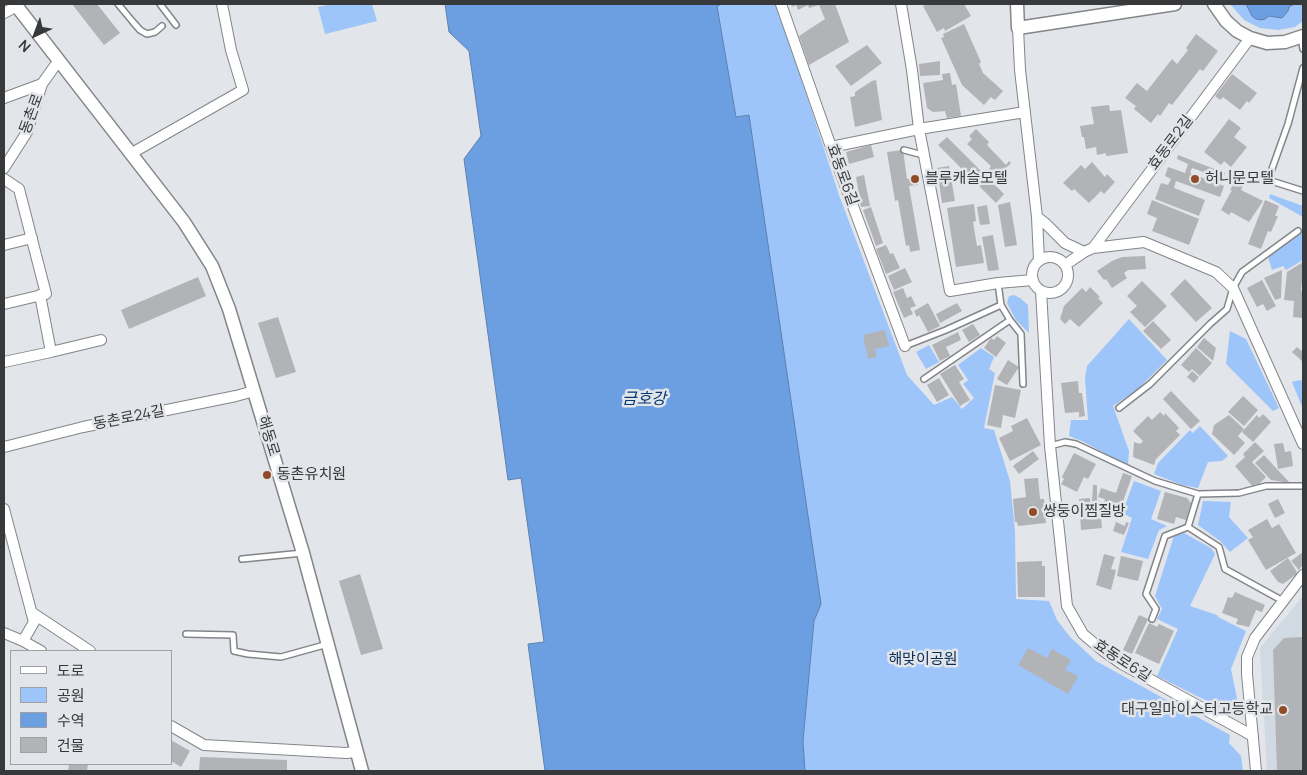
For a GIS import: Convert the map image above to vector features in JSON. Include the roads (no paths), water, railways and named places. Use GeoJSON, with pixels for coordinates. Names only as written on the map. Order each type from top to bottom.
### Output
{"type":"FeatureCollection","features":[{"type":"Feature","properties":{"kind":"street"},"geometry":{"type":"LineString","coordinates":[[132,153],[243,90],[231,50],[222,4]]}},
{"type":"Feature","properties":{"kind":"street","name":"효동로6길"},"geometry":{"type":"LineString","coordinates":[[781,4],[831,147],[905,346]]}},
{"type":"Feature","properties":{"kind":"street"},"geometry":{"type":"LineString","coordinates":[[901,4],[912,70],[918,129],[950,291],[998,283],[1033,280]]}},
{"type":"Feature","properties":{"kind":"street"},"geometry":{"type":"LineString","coordinates":[[1017,4],[1020,70],[1039,260],[1032,270],[1033,280],[1041,291],[1053,292],[1063,287],[1067,276],[1061,261],[1050,257],[1039,260]]}},
{"type":"Feature","properties":{"kind":"street"},"geometry":{"type":"LineString","coordinates":[[1018,28],[1175,4]]}},
{"type":"Feature","properties":{"kind":"street"},"geometry":{"type":"LineString","coordinates":[[1214,4],[1226,21],[1237,31],[1250,38],[1267,43],[1303,41]]}},
{"type":"Feature","properties":{"kind":"street"},"geometry":{"type":"LineString","coordinates":[[4,13],[16,5]]}},
{"type":"Feature","properties":{"kind":"street","name":"해동로"},"geometry":{"type":"LineString","coordinates":[[16,5],[184,222],[212,266],[229,309],[303,553],[362,771]]}},
{"type":"Feature","properties":{"kind":"street","name":"효동로2길"},"geometry":{"type":"LineString","coordinates":[[1088,250],[1250,38]]}},
{"type":"Feature","properties":{"kind":"street","name":"동촌로"},"geometry":{"type":"LineString","coordinates":[[4,168],[27,132],[42,84],[59,60]]}},
{"type":"Feature","properties":{"kind":"street"},"geometry":{"type":"LineString","coordinates":[[4,98],[42,84]]}},
{"type":"Feature","properties":{"kind":"street"},"geometry":{"type":"LineString","coordinates":[[831,147],[918,129],[1025,112]]}},
{"type":"Feature","properties":{"kind":"street"},"geometry":{"type":"LineString","coordinates":[[4,179],[19,189],[46,294],[4,304]]}},
{"type":"Feature","properties":{"kind":"street"},"geometry":{"type":"LineString","coordinates":[[1036,217],[1045,223],[1065,243],[1088,250]]}},
{"type":"Feature","properties":{"kind":"street"},"geometry":{"type":"LineString","coordinates":[[4,245],[32,238]]}},
{"type":"Feature","properties":{"kind":"street"},"geometry":{"type":"LineString","coordinates":[[1064,265],[1088,250],[1144,242],[1216,272],[1233,288],[1303,444]]}},
{"type":"Feature","properties":{"kind":"street","name":"효동로6길"},"geometry":{"type":"LineString","coordinates":[[1041,291],[1050,446],[1067,606],[1083,634],[1102,650],[1122,664],[1252,736]]}},
{"type":"Feature","properties":{"kind":"street"},"geometry":{"type":"LineString","coordinates":[[40,295],[51,352]]}},
{"type":"Feature","properties":{"kind":"street"},"geometry":{"type":"LineString","coordinates":[[4,362],[101,340]]}},
{"type":"Feature","properties":{"kind":"street","name":"동촌로24길"},"geometry":{"type":"LineString","coordinates":[[4,447],[83,427],[254,391]]}},
{"type":"Feature","properties":{"kind":"street"},"geometry":{"type":"LineString","coordinates":[[4,510],[34,622],[24,641]]}},
{"type":"Feature","properties":{"kind":"street"},"geometry":{"type":"LineString","coordinates":[[1256,771],[1247,657],[1255,638],[1303,575]]}},
{"type":"Feature","properties":{"kind":"street"},"geometry":{"type":"LineString","coordinates":[[31,612],[85,650]]}},
{"type":"Feature","properties":{"kind":"street"},"geometry":{"type":"LineString","coordinates":[[4,632],[39,650]]}},
{"type":"Feature","properties":{"kind":"street"},"geometry":{"type":"LineString","coordinates":[[172,727],[204,745],[356,752]]}},
{"type":"Feature","properties":{"kind":"lane"},"geometry":{"type":"LineString","coordinates":[[118,4],[140,30],[147,34],[155,32],[162,26]]}},
{"type":"Feature","properties":{"kind":"lane"},"geometry":{"type":"LineString","coordinates":[[160,4],[176,25]]}},
{"type":"Feature","properties":{"kind":"lane"},"geometry":{"type":"LineString","coordinates":[[1303,68],[1288,124],[1268,180],[1303,190]]}},
{"type":"Feature","properties":{"kind":"lane"},"geometry":{"type":"LineString","coordinates":[[904,150],[923,155]]}},
{"type":"Feature","properties":{"kind":"lane"},"geometry":{"type":"LineString","coordinates":[[1119,408],[1150,384],[1227,309],[1233,288],[1242,272],[1298,231]]}},
{"type":"Feature","properties":{"kind":"lane"},"geometry":{"type":"LineString","coordinates":[[998,283],[1001,305],[1021,334],[1023,384]]}},
{"type":"Feature","properties":{"kind":"lane"},"geometry":{"type":"LineString","coordinates":[[905,346],[1001,305]]}},
{"type":"Feature","properties":{"kind":"lane"},"geometry":{"type":"LineString","coordinates":[[924,379],[1010,320]]}},
{"type":"Feature","properties":{"kind":"lane"},"geometry":{"type":"LineString","coordinates":[[1050,446],[1065,442],[1076,444],[1155,481],[1198,494],[1239,493],[1266,486],[1303,486]]}},
{"type":"Feature","properties":{"kind":"lane"},"geometry":{"type":"LineString","coordinates":[[1188,527],[1198,494]]}},
{"type":"Feature","properties":{"kind":"lane"},"geometry":{"type":"LineString","coordinates":[[1188,527],[1219,547],[1225,568],[1283,601]]}},
{"type":"Feature","properties":{"kind":"lane"},"geometry":{"type":"LineString","coordinates":[[1152,619],[1156,608],[1146,594],[1165,536],[1188,527]]}},
{"type":"Feature","properties":{"kind":"lane"},"geometry":{"type":"LineString","coordinates":[[242,559],[303,553]]}},
{"type":"Feature","properties":{"kind":"lane"},"geometry":{"type":"LineString","coordinates":[[186,634],[233,635],[234,651],[281,657],[328,644]]}},
{"type":"Feature","properties":{"kind":"water","name":"금호강"},"geometry":{"type":"Polygon","coordinates":[[[445,4],[722,4],[717,6],[736,117],[749,115],[821,604],[814,621],[803,741],[805,771],[545,771],[528,644],[544,642],[521,478],[508,480],[464,159],[481,136],[469,51],[449,32],[445,4]]]}},
{"type":"Feature","properties":{"kind":"water"},"geometry":{"type":"Polygon","coordinates":[[[1246,4],[1294,4],[1289,7],[1282,18],[1269,16],[1261,20],[1252,16],[1246,4]]]}},
{"type":"Feature","properties":{"kind":"place","name":"블루캐슬모텔"},"geometry":{"type":"Point","coordinates":[915,179]}},
{"type":"Feature","properties":{"kind":"place","name":"허니문모텔"},"geometry":{"type":"Point","coordinates":[1195,179]}},
{"type":"Feature","properties":{"kind":"place","name":"동촌유치원"},"geometry":{"type":"Point","coordinates":[267,475]}},
{"type":"Feature","properties":{"kind":"place","name":"쌍둥이찜질방"},"geometry":{"type":"Point","coordinates":[1033,512]}},
{"type":"Feature","properties":{"kind":"place","name":"대구일마이스터고등학교"},"geometry":{"type":"Point","coordinates":[1283,710]}},
{"type":"Feature","properties":{"kind":"park label","name":"해맞이공원"},"geometry":{"type":"Point","coordinates":[923,660]}}]}
